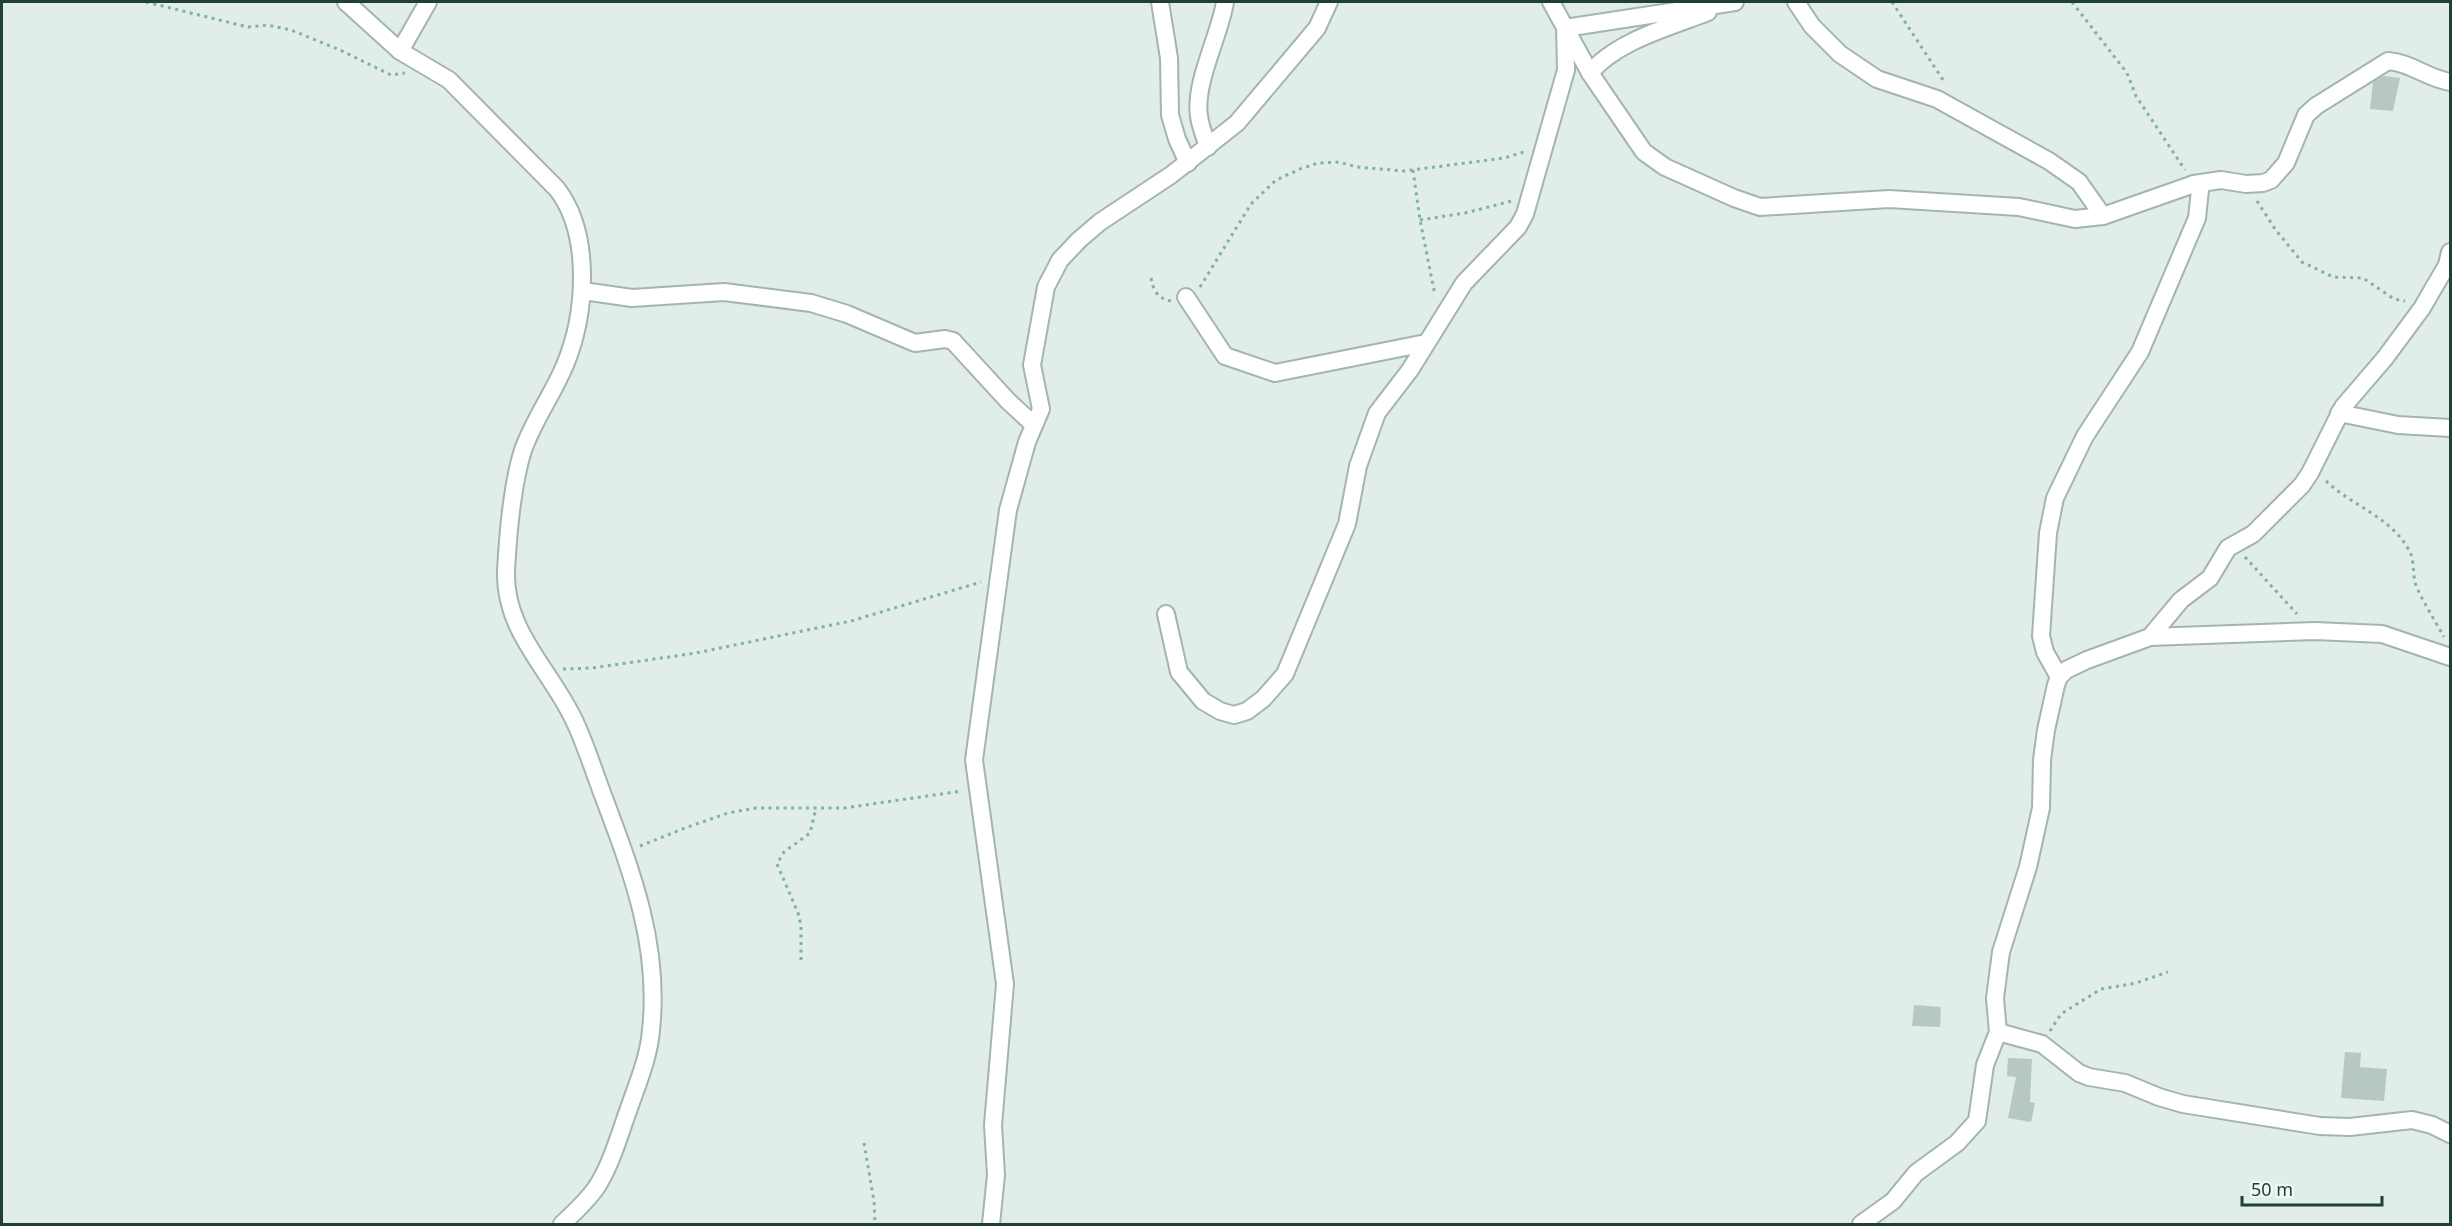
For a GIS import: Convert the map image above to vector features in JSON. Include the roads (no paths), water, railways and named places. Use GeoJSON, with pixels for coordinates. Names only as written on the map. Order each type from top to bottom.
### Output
{"type":"FeatureCollection","features":[{"type":"Feature","properties":{"kind":"street"},"geometry":{"type":"LineString","coordinates":[[345,2],[406,54],[449,80],[475,104],[557,189],[567,202],[575,227],[582,268],[583,291],[576,334],[565,366],[534,421],[514,479],[506,573],[511,614],[574,720],[637,885],[650,945],[654,990],[651,1034],[639,1079],[617,1142],[597,1186],[562,1224]]}},
{"type":"Feature","properties":{"kind":"street"},"geometry":{"type":"LineString","coordinates":[[406,54],[428,2]]}},
{"type":"Feature","properties":{"kind":"street"},"geometry":{"type":"LineString","coordinates":[[1160,2],[1169,58],[1170,115],[1177,139],[1188,163]]}},
{"type":"Feature","properties":{"kind":"street"},"geometry":{"type":"LineString","coordinates":[[1208,147],[1198,115],[1200,93],[1225,2]]}},
{"type":"Feature","properties":{"kind":"street"},"geometry":{"type":"LineString","coordinates":[[991,1224],[996,1175],[993,1125],[1005,984],[974,760],[1013,485],[1041,410],[1032,366],[1046,287],[1060,260],[1100,222],[1188,163],[1237,123],[1317,28],[1329,2]]}},
{"type":"Feature","properties":{"kind":"street"},"geometry":{"type":"LineString","coordinates":[[1551,2],[1590,73],[1644,152],[1653,159],[1734,198],[1760,207],[1889,199],[2019,207],[2075,219],[2103,216],[2194,184],[2221,180],[2246,184],[2271,180],[2286,163],[2306,115],[2316,106],[2388,61],[2399,62],[2427,76],[2451,82]]}},
{"type":"Feature","properties":{"kind":"street"},"geometry":{"type":"LineString","coordinates":[[1565,28],[1735,2]]}},
{"type":"Feature","properties":{"kind":"street"},"geometry":{"type":"LineString","coordinates":[[1590,73],[1600,60],[1618,48],[1735,2]]}},
{"type":"Feature","properties":{"kind":"street"},"geometry":{"type":"LineString","coordinates":[[1796,2],[1812,26],[1840,54],[1877,79],[1937,99],[2049,160],[2079,182],[2103,216]]}},
{"type":"Feature","properties":{"kind":"street"},"geometry":{"type":"LineString","coordinates":[[1166,614],[1179,672],[1203,701],[1220,711],[1234,715],[1247,711],[1263,699],[1285,674],[1347,524],[1358,466],[1377,413],[1410,370],[1464,283],[1518,227],[1525,214],[1566,70],[1565,28]]}},
{"type":"Feature","properties":{"kind":"street"},"geometry":{"type":"LineString","coordinates":[[2059,677],[2045,652],[2041,636],[2050,516],[2055,498],[2085,436],[2140,352],[2149,334],[2197,218],[2201,196],[2200,190],[2194,184]]}},
{"type":"Feature","properties":{"kind":"street"},"geometry":{"type":"LineString","coordinates":[[2150,637],[2181,600],[2210,578],[2221,556],[2234,544],[2253,534],[2302,485],[2312,470],[2339,413],[2385,358],[2424,304],[2447,265],[2451,252]]}},
{"type":"Feature","properties":{"kind":"street"},"geometry":{"type":"LineString","coordinates":[[583,291],[632,298],[724,292],[789,300],[811,303],[847,314],[915,343],[945,339],[953,341],[1008,401],[1034,425]]}},
{"type":"Feature","properties":{"kind":"street"},"geometry":{"type":"LineString","coordinates":[[1185,297],[1225,356],[1275,373],[1426,343]]}},
{"type":"Feature","properties":{"kind":"street"},"geometry":{"type":"LineString","coordinates":[[2339,413],[2398,426],[2451,428]]}},
{"type":"Feature","properties":{"kind":"street"},"geometry":{"type":"LineString","coordinates":[[1861,1224],[1893,1201],[1916,1173],[1971,1130],[1977,1121],[1985,1065],[1998,1032],[1995,998],[2001,952],[2028,867],[2041,808],[2042,760],[2046,730],[2059,677],[2066,670],[2150,637],[2314,631],[2382,634],[2449,651]]}},
{"type":"Feature","properties":{"kind":"street"},"geometry":{"type":"LineString","coordinates":[[1998,1032],[2042,1044],[2079,1073],[2089,1077],[2125,1083],[2183,1104],[2320,1126],[2350,1127],[2412,1120],[2432,1125],[2451,1134]]}}]}
